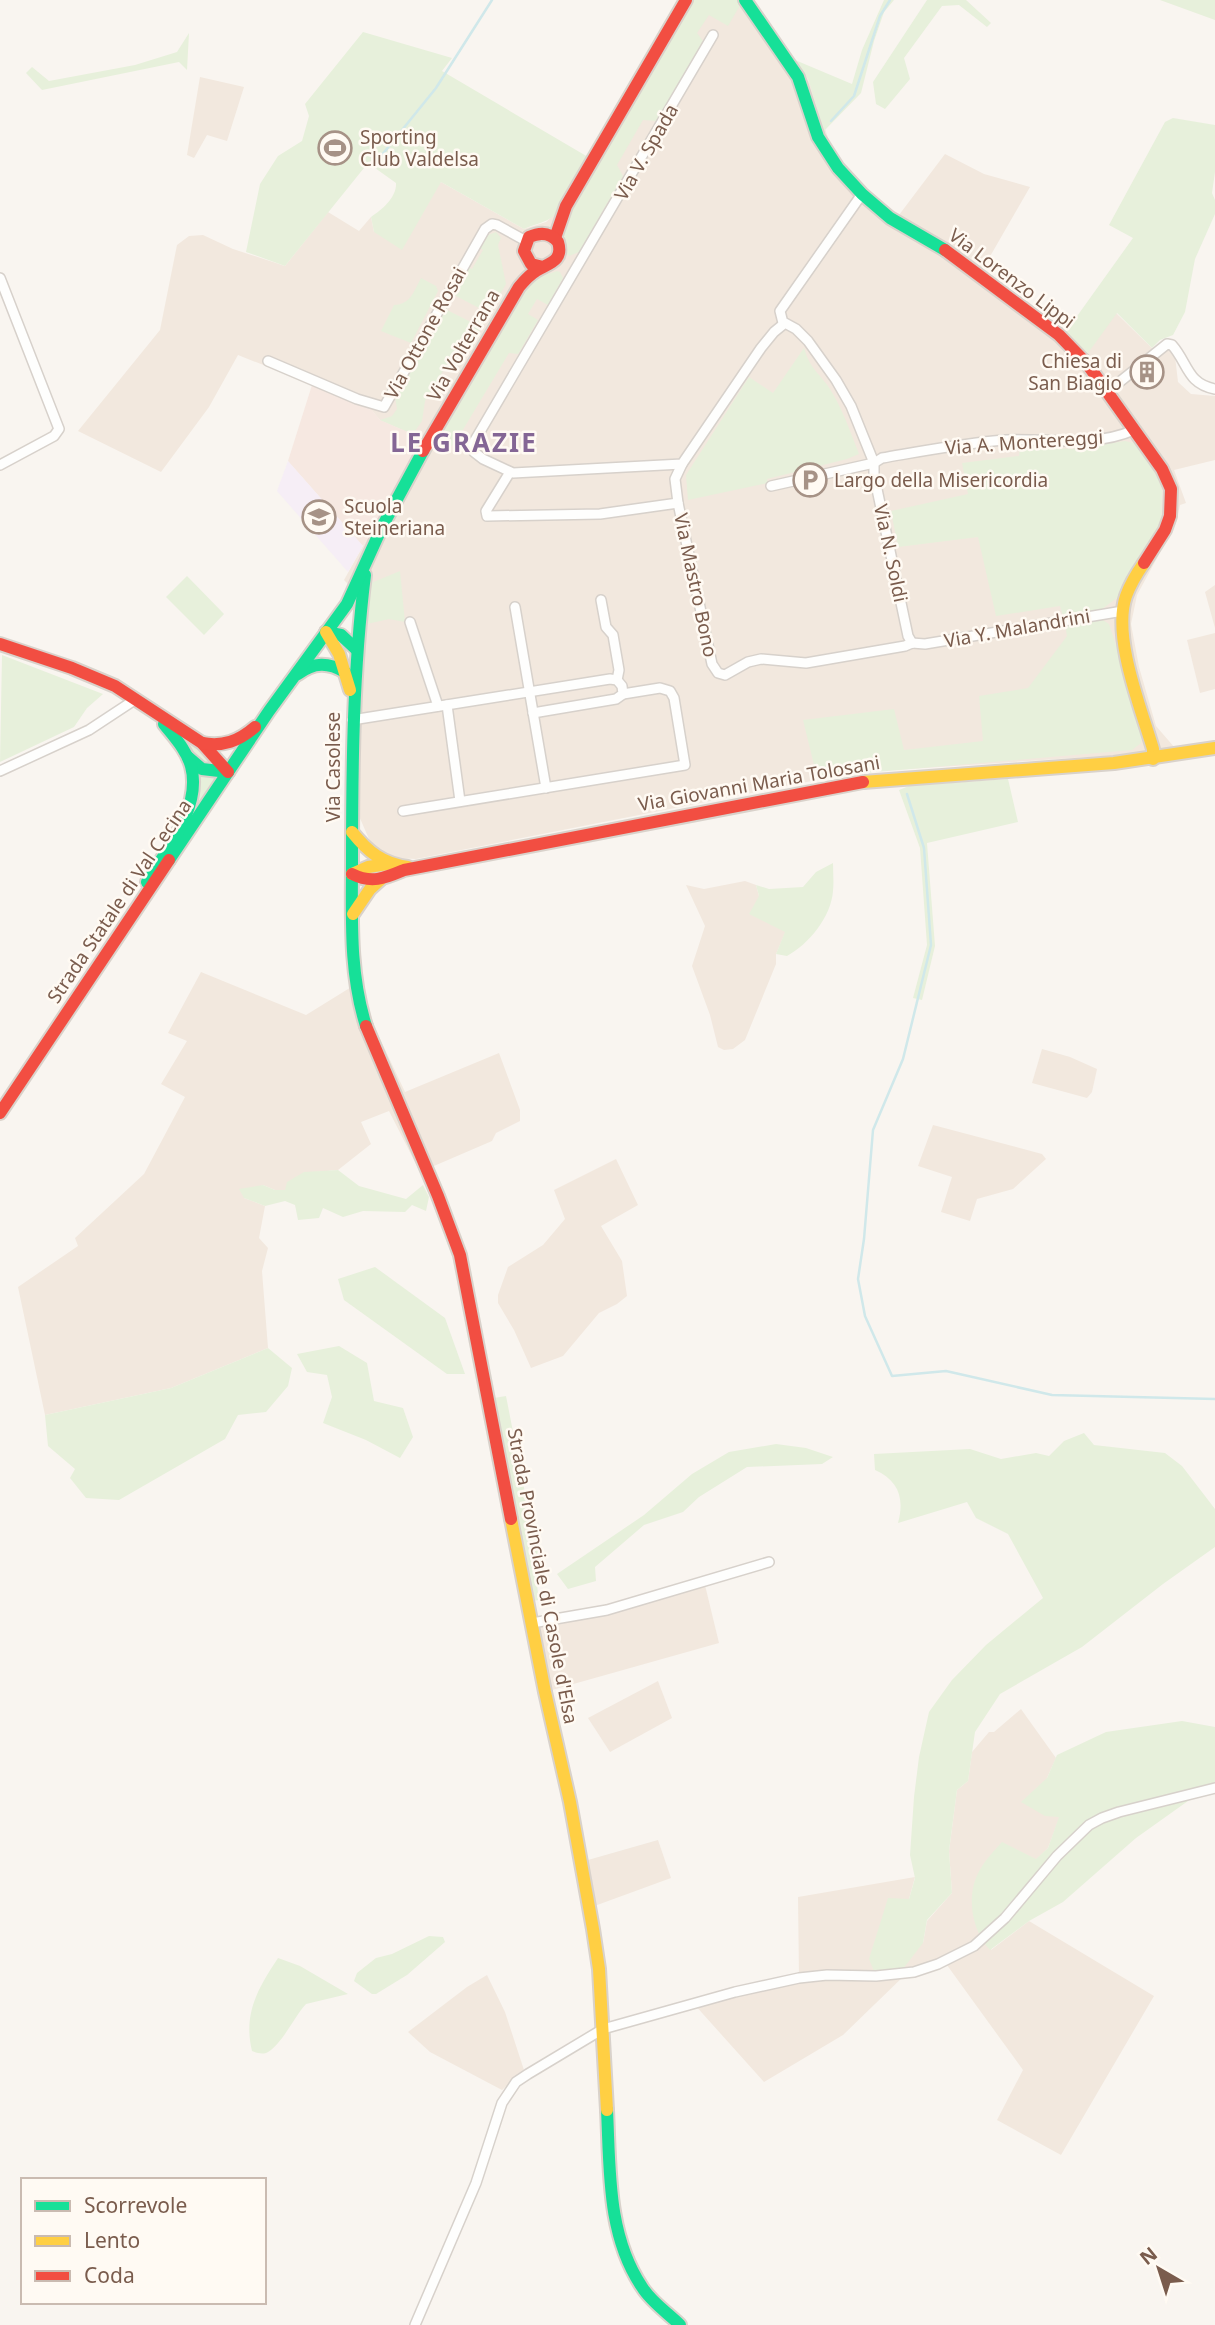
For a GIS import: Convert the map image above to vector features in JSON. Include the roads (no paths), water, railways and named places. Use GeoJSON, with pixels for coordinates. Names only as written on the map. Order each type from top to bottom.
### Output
{"type":"FeatureCollection","features":[{"type":"Feature","properties":{"kind":"main road"},"geometry":{"type":"LineString","coordinates":[[557,259],[559,248],[555,238],[566,206],[686,0]]}},
{"type":"Feature","properties":{"kind":"main road","name":"Via Lorenzo Lippi"},"geometry":{"type":"LineString","coordinates":[[746,0],[798,77],[818,137],[838,169],[890,218],[948,252],[1059,335],[1088,365],[1162,469],[1171,489],[1172,503],[1165,530],[1131,583],[1123,611],[1123,643],[1153,749],[1153,759]]}},
{"type":"Feature","properties":{"kind":"main road"},"geometry":{"type":"LineString","coordinates":[[526,241],[533,234],[542,232],[566,206]]}},
{"type":"Feature","properties":{"kind":"main road"},"geometry":{"type":"LineString","coordinates":[[542,232],[555,238]]}},
{"type":"Feature","properties":{"kind":"main road","name":"Via Volterrana"},"geometry":{"type":"LineString","coordinates":[[269,711],[352,594],[405,484],[519,287],[528,261],[524,251],[526,241]]}},
{"type":"Feature","properties":{"kind":"main road","name":"Via Volterrana"},"geometry":{"type":"LineString","coordinates":[[519,287],[532,273],[557,259]]}},
{"type":"Feature","properties":{"kind":"main road"},"geometry":{"type":"LineString","coordinates":[[528,261],[543,267]]}},
{"type":"Feature","properties":{"kind":"main road","name":"Via Casolese"},"geometry":{"type":"LineString","coordinates":[[352,832],[352,702],[365,567]]}},
{"type":"Feature","properties":{"kind":"main road"},"geometry":{"type":"LineString","coordinates":[[326,632],[341,635],[356,649]]}},
{"type":"Feature","properties":{"kind":"main road","name":"Via Casolese"},"geometry":{"type":"LineString","coordinates":[[326,632],[339,654],[352,702]]}},
{"type":"Feature","properties":{"kind":"main road"},"geometry":{"type":"LineString","coordinates":[[0,644],[100,679],[136,699],[202,743],[228,772]]}},
{"type":"Feature","properties":{"kind":"main road"},"geometry":{"type":"LineString","coordinates":[[292,678],[319,662],[329,663],[345,672]]}},
{"type":"Feature","properties":{"kind":"main road"},"geometry":{"type":"LineString","coordinates":[[149,709],[170,730],[187,756],[202,769],[228,772]]}},
{"type":"Feature","properties":{"kind":"main road"},"geometry":{"type":"LineString","coordinates":[[202,743],[218,745],[240,739],[269,711]]}},
{"type":"Feature","properties":{"kind":"main road","name":"Strada Statale di Val Cecina"},"geometry":{"type":"LineString","coordinates":[[0,1113],[269,711]]}},
{"type":"Feature","properties":{"kind":"main road","name":"Via Giovanni Maria Tolosani"},"geometry":{"type":"LineString","coordinates":[[352,874],[369,881],[382,879],[418,867],[838,786],[887,779],[1153,759],[1215,748]]}},
{"type":"Feature","properties":{"kind":"main road"},"geometry":{"type":"LineString","coordinates":[[125,926],[187,813],[193,786],[187,756]]}},
{"type":"Feature","properties":{"kind":"main road"},"geometry":{"type":"LineString","coordinates":[[352,832],[374,857],[387,864]]}},
{"type":"Feature","properties":{"kind":"main road","name":"Strada Provinciale di Casole d'Elsa"},"geometry":{"type":"LineString","coordinates":[[352,832],[352,974],[359,1010],[449,1221],[460,1255],[545,1692],[570,1801],[599,1969],[611,2188],[620,2242],[626,2260],[643,2290],[680,2325]]}},
{"type":"Feature","properties":{"kind":"main road","name":"Via Giovanni Maria Tolosani"},"geometry":{"type":"LineString","coordinates":[[352,874],[368,867],[387,864],[418,867]]}},
{"type":"Feature","properties":{"kind":"main road","name":"Via Giovanni Maria Tolosani"},"geometry":{"type":"LineString","coordinates":[[352,915],[370,889],[382,879]]}},
{"type":"Feature","properties":{"kind":"street","name":"Via V. Spada"},"geometry":{"type":"LineString","coordinates":[[510,472],[476,454],[471,447],[713,35]]}},
{"type":"Feature","properties":{"kind":"street"},"geometry":{"type":"LineString","coordinates":[[678,503],[600,514],[500,518],[487,516],[485,513],[510,472],[682,464],[761,348],[783,323],[780,311],[862,194]]}},
{"type":"Feature","properties":{"kind":"street","name":"Via Ottone Rosai"},"geometry":{"type":"LineString","coordinates":[[268,361],[357,399],[384,407],[485,229],[492,224],[497,225],[526,241]]}},
{"type":"Feature","properties":{"kind":"street"},"geometry":{"type":"LineString","coordinates":[[557,259],[562,259],[577,269]]}},
{"type":"Feature","properties":{"kind":"street"},"geometry":{"type":"LineString","coordinates":[[0,278],[59,429],[54,436],[0,465]]}},
{"type":"Feature","properties":{"kind":"street","name":"Via N. Soldi"},"geometry":{"type":"LineString","coordinates":[[783,323],[803,336],[836,380],[854,413],[874,463],[873,471],[883,520],[912,643]]}},
{"type":"Feature","properties":{"kind":"street"},"geometry":{"type":"LineString","coordinates":[[1107,392],[1167,344],[1172,345],[1179,353],[1189,374],[1200,383],[1215,389]]}},
{"type":"Feature","properties":{"kind":"street","name":"Via A. Montereggi"},"geometry":{"type":"LineString","coordinates":[[874,463],[882,458],[971,444],[1011,440],[1076,442],[1134,430]]}},
{"type":"Feature","properties":{"kind":"street"},"geometry":{"type":"LineString","coordinates":[[771,486],[874,463]]}},
{"type":"Feature","properties":{"kind":"street","name":"Via Mastro Bono"},"geometry":{"type":"LineString","coordinates":[[682,464],[675,479],[678,503],[712,664],[718,673],[725,675],[748,662],[761,659],[811,663],[912,643]]}},
{"type":"Feature","properties":{"kind":"street"},"geometry":{"type":"LineString","coordinates":[[601,600],[606,626],[613,635],[619,670],[617,680]]}},
{"type":"Feature","properties":{"kind":"street"},"geometry":{"type":"LineString","coordinates":[[515,607],[546,788]]}},
{"type":"Feature","properties":{"kind":"street","name":"Via Y. Malandrini"},"geometry":{"type":"LineString","coordinates":[[912,643],[925,644],[1123,611]]}},
{"type":"Feature","properties":{"kind":"street"},"geometry":{"type":"LineString","coordinates":[[410,622],[442,706],[460,802]]}},
{"type":"Feature","properties":{"kind":"street"},"geometry":{"type":"LineString","coordinates":[[352,720],[610,679],[617,680],[622,686],[623,694]]}},
{"type":"Feature","properties":{"kind":"street"},"geometry":{"type":"LineString","coordinates":[[402,811],[685,765],[674,698],[670,691],[660,688],[623,694],[611,700],[533,713]]}},
{"type":"Feature","properties":{"kind":"street"},"geometry":{"type":"LineString","coordinates":[[0,771],[89,730],[136,699]]}},
{"type":"Feature","properties":{"kind":"street"},"geometry":{"type":"LineString","coordinates":[[533,1623],[607,1610],[769,1562]]}},
{"type":"Feature","properties":{"kind":"street"},"geometry":{"type":"LineString","coordinates":[[415,2325],[476,2183],[508,2092],[516,2082],[603,2029],[735,1992],[799,1978],[827,1975],[876,1976],[928,1968],[974,1946],[997,1926],[1057,1856],[1089,1825],[1119,1812],[1215,1788]]}},
{"type":"Feature","properties":{"kind":"waterway"},"geometry":{"type":"LineString","coordinates":[[377,161],[436,88],[492,0]]}},
{"type":"Feature","properties":{"kind":"waterway"},"geometry":{"type":"LineString","coordinates":[[831,121],[854,96],[880,16],[890,0]]}},
{"type":"Feature","properties":{"kind":"waterway"},"geometry":{"type":"LineString","coordinates":[[907,794],[924,848],[931,945],[903,1059],[873,1130],[858,1279],[865,1316],[892,1376],[946,1371],[1052,1395],[1215,1399]]}},
{"type":"Feature","properties":{"kind":"place","name":"Sporting Club Valdelsa"},"geometry":{"type":"Point","coordinates":[335,148]}},
{"type":"Feature","properties":{"kind":"place","name":"Chiesa di San Biagio"},"geometry":{"type":"Point","coordinates":[1147,372]}},
{"type":"Feature","properties":{"kind":"place","name":"Largo della Misericordia"},"geometry":{"type":"Point","coordinates":[810,480]}},
{"type":"Feature","properties":{"kind":"place","name":"Scuola Steineriana"},"geometry":{"type":"Point","coordinates":[319,517]}},
{"type":"Feature","properties":{"kind":"district","name":"LE GRAZIE"},"geometry":{"type":"Point","coordinates":[464,442]}}]}
